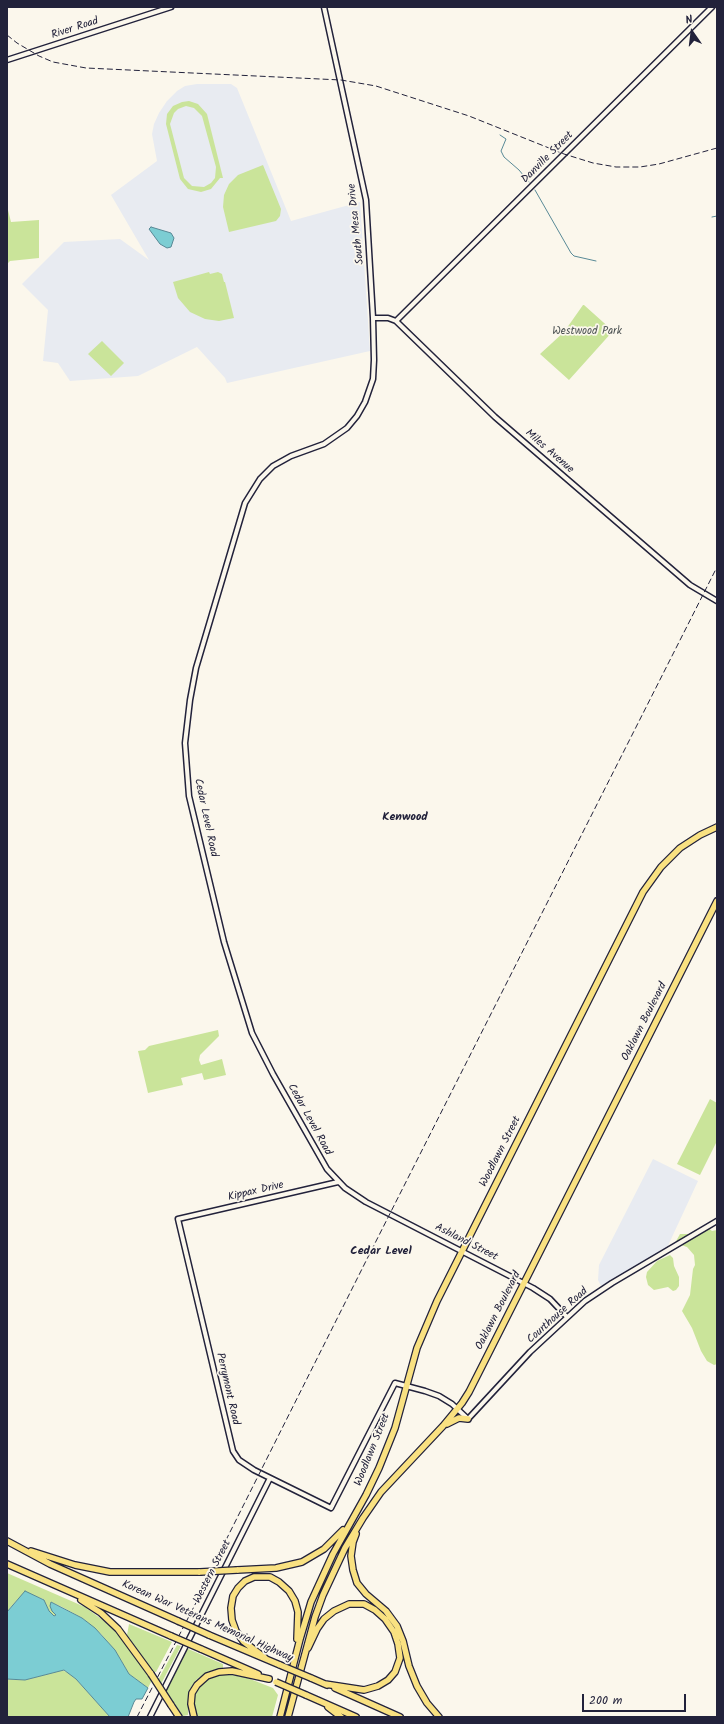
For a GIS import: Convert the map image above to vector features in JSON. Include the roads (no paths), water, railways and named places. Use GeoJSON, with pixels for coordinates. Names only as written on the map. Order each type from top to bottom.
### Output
{"type":"FeatureCollection","features":[{"type":"Feature","properties":{"kind":"highway","name":"Woodlawn Street"},"geometry":{"type":"LineString","coordinates":[[352,1520],[384,1457],[394,1428],[413,1359],[426,1323],[643,892],[661,867],[680,848],[700,835],[717,827]]}},
{"type":"Feature","properties":{"kind":"highway","name":"Oaklawn Boulevard"},"geometry":{"type":"LineString","coordinates":[[289,1717],[291,1703],[302,1661],[323,1595],[345,1548],[363,1518],[389,1482],[444,1426],[458,1409],[476,1380],[717,901]]}},
{"type":"Feature","properties":{"kind":"highway"},"geometry":{"type":"LineString","coordinates":[[444,1426],[458,1418],[468,1419]]}},
{"type":"Feature","properties":{"kind":"highway"},"geometry":{"type":"LineString","coordinates":[[363,1518],[352,1549],[352,1563],[355,1576],[366,1594],[386,1611],[397,1626],[413,1677],[427,1703],[439,1717]]}},
{"type":"Feature","properties":{"kind":"highway"},"geometry":{"type":"LineString","coordinates":[[16,1546],[74,1565],[110,1572],[200,1572],[276,1568],[302,1562],[324,1550],[352,1520]]}},
{"type":"Feature","properties":{"kind":"highway"},"geometry":{"type":"LineString","coordinates":[[280,1717],[302,1629],[318,1586],[333,1554],[352,1520]]}},
{"type":"Feature","properties":{"kind":"highway","name":"Korean War Veterans Memorial Highway"},"geometry":{"type":"LineString","coordinates":[[7,1541],[68,1572],[209,1635],[400,1717]]}},
{"type":"Feature","properties":{"kind":"highway"},"geometry":{"type":"LineString","coordinates":[[7,1564],[356,1717]]}},
{"type":"Feature","properties":{"kind":"highway"},"geometry":{"type":"LineString","coordinates":[[265,1658],[246,1644],[239,1636],[234,1626],[231,1613],[233,1596],[238,1588],[249,1579],[260,1576],[270,1577],[280,1582],[289,1590],[295,1600],[299,1619],[294,1658]]}},
{"type":"Feature","properties":{"kind":"highway"},"geometry":{"type":"LineString","coordinates":[[56,1586],[93,1608],[110,1622],[128,1641],[179,1717]]}},
{"type":"Feature","properties":{"kind":"highway"},"geometry":{"type":"LineString","coordinates":[[302,1661],[320,1624],[329,1614],[339,1607],[359,1603],[380,1614],[390,1625],[398,1644],[399,1664],[393,1676],[378,1686],[364,1690],[325,1684]]}},
{"type":"Feature","properties":{"kind":"highway"},"geometry":{"type":"LineString","coordinates":[[194,1717],[191,1704],[192,1694],[197,1685],[207,1676],[219,1672],[232,1671],[269,1679]]}},
{"type":"Feature","properties":{"kind":"highway"},"geometry":{"type":"LineString","coordinates":[[320,1701],[341,1717]]}},
{"type":"Feature","properties":{"kind":"highway"},"geometry":{"type":"LineString","coordinates":[[276,1717],[283,1704]]}},
{"type":"Feature","properties":{"kind":"street","name":"River Road"},"geometry":{"type":"LineString","coordinates":[[7,60],[171,7]]}},
{"type":"Feature","properties":{"kind":"street","name":"South Mesa Drive"},"geometry":{"type":"LineString","coordinates":[[324,7],[365,195],[373,318],[374,364],[373,379],[368,398],[357,416]]}},
{"type":"Feature","properties":{"kind":"street","name":"Danville Street"},"geometry":{"type":"LineString","coordinates":[[396,321],[712,7]]}},
{"type":"Feature","properties":{"kind":"street"},"geometry":{"type":"LineString","coordinates":[[373,318],[388,318],[396,321]]}},
{"type":"Feature","properties":{"kind":"street","name":"Miles Avenue"},"geometry":{"type":"LineString","coordinates":[[396,321],[495,417],[690,585],[717,601]]}},
{"type":"Feature","properties":{"kind":"street","name":"Cedar Level Road"},"geometry":{"type":"LineString","coordinates":[[352,1194],[338,1182],[327,1169],[313,1147],[267,1064],[252,1033],[219,922],[190,803],[186,766],[187,719],[194,675],[245,502],[253,487],[268,470],[285,458],[333,439],[347,428],[357,416]]}},
{"type":"Feature","properties":{"kind":"street","name":"Kippax Drive"},"geometry":{"type":"LineString","coordinates":[[178,1219],[338,1182]]}},
{"type":"Feature","properties":{"kind":"street","name":"Ashland Street"},"geometry":{"type":"LineString","coordinates":[[352,1194],[524,1283],[546,1296],[567,1317]]}},
{"type":"Feature","properties":{"kind":"street","name":"Perrymont Road"},"geometry":{"type":"LineString","coordinates":[[178,1219],[233,1452],[241,1462],[332,1508],[395,1383],[406,1386]]}},
{"type":"Feature","properties":{"kind":"street","name":"Courthouse Road"},"geometry":{"type":"LineString","coordinates":[[468,1419],[518,1365],[567,1317],[595,1294],[717,1221]]}},
{"type":"Feature","properties":{"kind":"street"},"geometry":{"type":"LineString","coordinates":[[406,1386],[435,1395],[458,1409],[468,1419]]}},
{"type":"Feature","properties":{"kind":"street","name":"Western Street"},"geometry":{"type":"LineString","coordinates":[[150,1717],[270,1478]]}},
{"type":"Feature","properties":{"kind":"water"},"geometry":{"type":"Polygon","coordinates":[[[151,227],[171,233],[174,238],[171,247],[167,248],[160,244],[149,229],[151,227]]]}},
{"type":"Feature","properties":{"kind":"water"},"geometry":{"type":"Polygon","coordinates":[[[25,1591],[44,1600],[49,1611],[54,1616],[56,1615],[50,1606],[51,1602],[82,1618],[95,1628],[115,1650],[129,1674],[148,1688],[142,1699],[136,1699],[128,1717],[110,1717],[76,1679],[64,1670],[25,1680],[7,1679],[7,1612],[25,1591]]]}},
{"type":"Feature","properties":{"kind":"waterway"},"geometry":{"type":"LineString","coordinates":[[500,135],[506,139],[501,151],[504,157],[519,170],[529,182]]}},
{"type":"Feature","properties":{"kind":"waterway"},"geometry":{"type":"LineString","coordinates":[[535,190],[571,253],[574,256],[596,261]]}},
{"type":"Feature","properties":{"kind":"waterway"},"geometry":{"type":"LineString","coordinates":[[712,217],[717,216]]}},
{"type":"Feature","properties":{"kind":"railway"},"geometry":{"type":"LineString","coordinates":[[7,35],[17,43],[39,56],[53,62],[86,68],[341,80],[376,86],[469,116],[564,154],[593,163],[616,167],[640,167],[659,164],[717,148]]}},
{"type":"Feature","properties":{"kind":"railway"},"geometry":{"type":"LineString","coordinates":[[137,1717],[216,1564],[220,1552],[367,1259],[717,567]]}},
{"type":"Feature","properties":{"kind":"district","name":"Kenwood"},"geometry":{"type":"Point","coordinates":[405,818]}},
{"type":"Feature","properties":{"kind":"district","name":"Cedar Level"},"geometry":{"type":"Point","coordinates":[381,1252]}},
{"type":"Feature","properties":{"kind":"park label","name":"Westwood Park"},"geometry":{"type":"Point","coordinates":[587,332]}}]}
